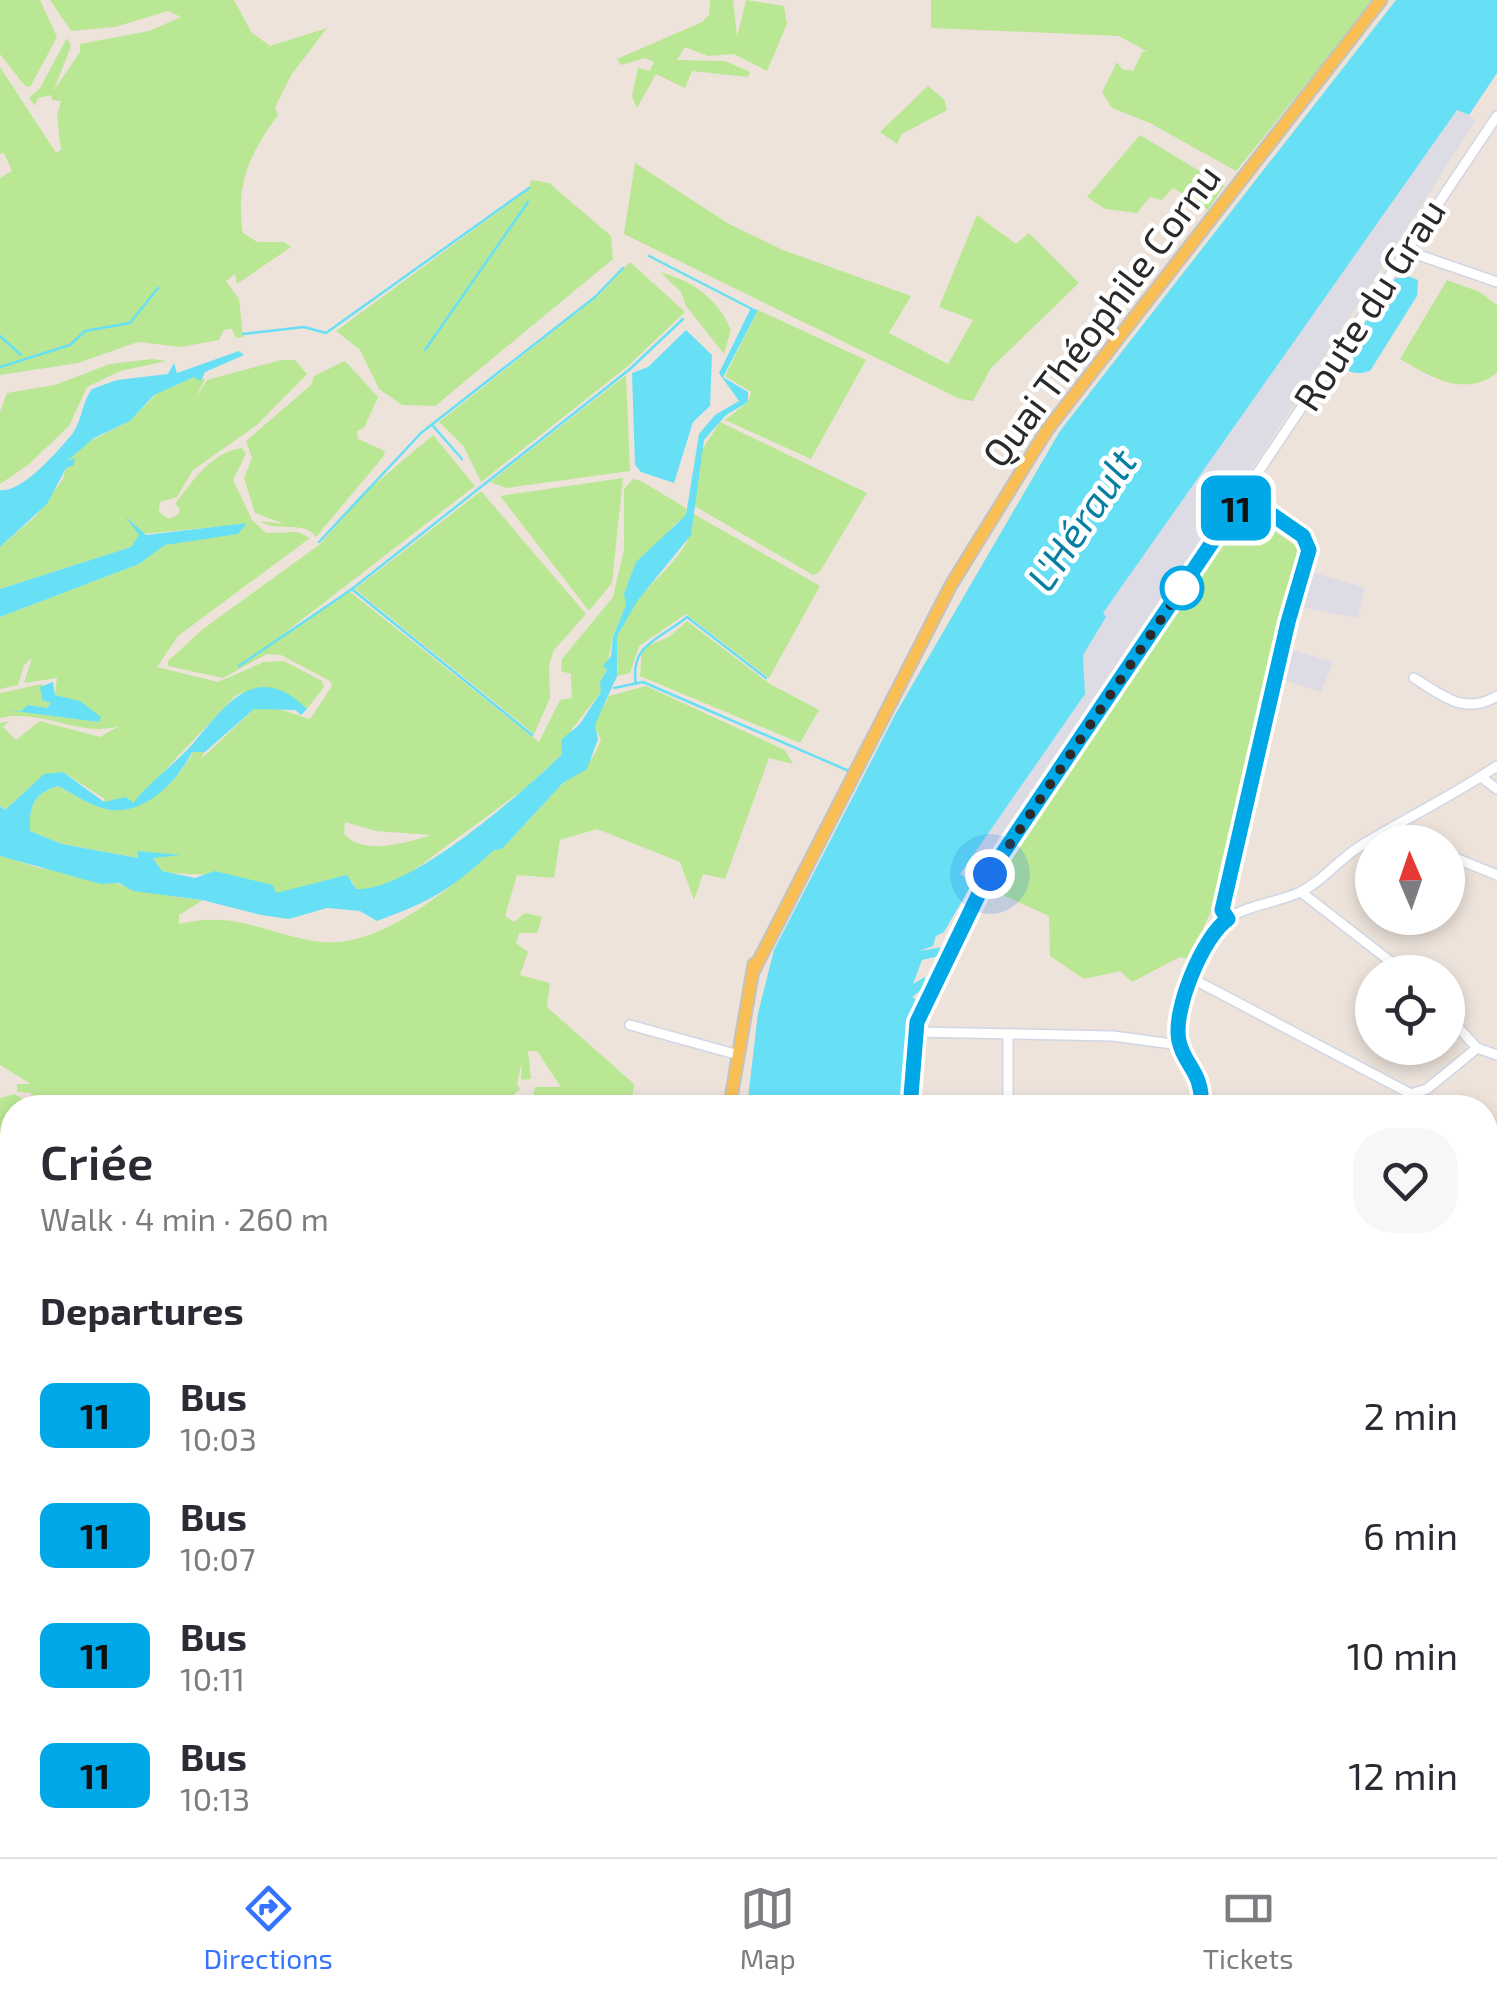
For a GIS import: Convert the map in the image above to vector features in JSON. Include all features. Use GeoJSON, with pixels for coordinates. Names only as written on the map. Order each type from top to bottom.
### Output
{"type":"FeatureCollection","features":[{"type":"Feature","properties":{"kind":"main road","name":"Quai Théophile Cornu"},"geometry":{"type":"LineString","coordinates":[[727,1095],[766,927],[787,900],[951,585],[1046,430],[1382,0]]}},
{"type":"Feature","properties":{"kind":"street","name":"Route du Grau"},"geometry":{"type":"LineString","coordinates":[[914,1032],[988,875],[1497,116]]}},
{"type":"Feature","properties":{"kind":"street"},"geometry":{"type":"LineString","coordinates":[[1404,250],[1497,282]]}},
{"type":"Feature","properties":{"kind":"street"},"geometry":{"type":"LineString","coordinates":[[1228,919],[1222,910],[1288,622],[1309,550],[1303,536],[1244,495]]}},
{"type":"Feature","properties":{"kind":"street"},"geometry":{"type":"LineString","coordinates":[[1414,678],[1444,700],[1482,705],[1497,696]]}},
{"type":"Feature","properties":{"kind":"street"},"geometry":{"type":"LineString","coordinates":[[1401,825],[1497,766]]}},
{"type":"Feature","properties":{"kind":"street"},"geometry":{"type":"LineString","coordinates":[[1481,777],[1497,789]]}},
{"type":"Feature","properties":{"kind":"street"},"geometry":{"type":"LineString","coordinates":[[1200,1095],[1197,1070],[1180,1045],[1180,1024],[1192,978],[1210,938],[1228,919],[1300,892],[1355,849]]}},
{"type":"Feature","properties":{"kind":"street"},"geometry":{"type":"LineString","coordinates":[[1465,862],[1497,875]]}},
{"type":"Feature","properties":{"kind":"street"},"geometry":{"type":"LineString","coordinates":[[1300,892],[1382,955]]}},
{"type":"Feature","properties":{"kind":"street"},"geometry":{"type":"LineString","coordinates":[[1192,978],[1411,1094],[1427,1089],[1477,1048]]}},
{"type":"Feature","properties":{"kind":"street"},"geometry":{"type":"LineString","coordinates":[[630,1025],[736,1054]]}},
{"type":"Feature","properties":{"kind":"street"},"geometry":{"type":"LineString","coordinates":[[911,1095],[914,1032],[1113,1036],[1180,1045]]}},
{"type":"Feature","properties":{"kind":"street"},"geometry":{"type":"LineString","coordinates":[[1008,1035],[1008,1095]]}},
{"type":"Feature","properties":{"kind":"street"},"geometry":{"type":"LineString","coordinates":[[1465,1035],[1477,1048],[1497,1055]]}},
{"type":"Feature","properties":{"kind":"shaded area"},"geometry":{"type":"Polygon","coordinates":[[[1457,109],[1476,120],[1260,457],[973,880],[960,874],[1085,694],[1083,655],[1105,617],[1102,614],[1457,109]]]}},
{"type":"Feature","properties":{"kind":"shaded area"},"geometry":{"type":"Polygon","coordinates":[[[1310,571],[1365,588],[1358,618],[1301,607],[1310,571]]]}},
{"type":"Feature","properties":{"kind":"shaded area"},"geometry":{"type":"Polygon","coordinates":[[[1289,649],[1333,662],[1321,692],[1282,679],[1289,649]]]}},
{"type":"Feature","properties":{"kind":"green space"},"geometry":{"type":"Polygon","coordinates":[[[0,0],[40,0],[57,37],[30,87],[25,86],[0,54],[0,0]]]}},
{"type":"Feature","properties":{"kind":"green space"},"geometry":{"type":"Polygon","coordinates":[[[50,0],[234,0],[251,32],[270,46],[327,28],[292,74],[275,107],[278,115],[253,156],[243,184],[243,233],[257,242],[284,242],[291,247],[237,284],[235,274],[226,281],[239,299],[243,337],[236,338],[232,329],[224,330],[219,340],[181,347],[138,342],[78,363],[0,375],[0,178],[12,171],[4,153],[0,154],[0,67],[56,153],[61,150],[57,116],[61,101],[52,100],[51,95],[38,98],[35,106],[29,98],[40,88],[67,38],[71,46],[54,90],[80,52],[80,44],[149,31],[181,17],[168,11],[115,27],[71,31],[50,0]]]}},
{"type":"Feature","properties":{"kind":"green space"},"geometry":{"type":"Polygon","coordinates":[[[710,0],[733,0],[737,37],[746,0],[784,6],[787,24],[767,71],[734,54],[708,56],[685,47],[677,60],[725,61],[750,72],[748,77],[692,71],[685,88],[656,74],[637,108],[632,96],[638,68],[650,71],[654,62],[645,58],[621,65],[617,59],[702,22],[709,15],[710,0]]]}},
{"type":"Feature","properties":{"kind":"green space"},"geometry":{"type":"Polygon","coordinates":[[[931,0],[1374,0],[1236,171],[1150,123],[1112,108],[1102,92],[1117,62],[1122,69],[1133,71],[1143,51],[1148,52],[1119,36],[931,28],[931,0]]]}},
{"type":"Feature","properties":{"kind":"green space"},"geometry":{"type":"Polygon","coordinates":[[[928,86],[944,99],[947,110],[902,134],[897,144],[880,132],[928,86]]]}},
{"type":"Feature","properties":{"kind":"green space"},"geometry":{"type":"Polygon","coordinates":[[[1140,135],[1224,186],[1208,210],[1173,188],[1162,200],[1150,197],[1137,213],[1105,209],[1087,197],[1140,135]]]}},
{"type":"Feature","properties":{"kind":"green space"},"geometry":{"type":"Polygon","coordinates":[[[635,163],[729,224],[783,250],[911,296],[889,333],[948,364],[973,320],[939,307],[977,215],[1016,244],[1029,233],[1079,283],[991,368],[973,401],[960,399],[624,234],[635,163]]]}},
{"type":"Feature","properties":{"kind":"green space"},"geometry":{"type":"Polygon","coordinates":[[[531,180],[549,183],[611,236],[613,259],[435,406],[402,405],[379,389],[360,350],[336,331],[529,189],[531,180]]]}},
{"type":"Feature","properties":{"kind":"green space"},"geometry":{"type":"Polygon","coordinates":[[[630,262],[685,312],[628,366],[481,482],[464,447],[439,422],[599,295],[630,262]]]}},
{"type":"Feature","properties":{"kind":"green space"},"geometry":{"type":"Polygon","coordinates":[[[660,272],[693,286],[719,309],[731,330],[724,354],[686,306],[681,292],[660,272]]]}},
{"type":"Feature","properties":{"kind":"green space"},"geometry":{"type":"Polygon","coordinates":[[[1447,280],[1480,292],[1497,305],[1497,373],[1485,380],[1472,384],[1448,382],[1400,359],[1447,280]]]}},
{"type":"Feature","properties":{"kind":"green space"},"geometry":{"type":"Polygon","coordinates":[[[758,310],[866,360],[811,459],[725,420],[748,402],[751,392],[725,376],[758,310]]]}},
{"type":"Feature","properties":{"kind":"green space"},"geometry":{"type":"Polygon","coordinates":[[[281,360],[295,360],[307,374],[257,425],[193,470],[177,497],[160,502],[159,512],[169,519],[178,515],[180,509],[175,504],[204,469],[221,455],[242,448],[246,454],[233,480],[252,520],[266,533],[298,532],[310,538],[178,636],[157,667],[218,682],[264,662],[284,661],[322,681],[324,687],[307,709],[272,692],[253,691],[235,696],[134,803],[103,802],[105,799],[63,772],[32,785],[5,810],[0,806],[0,723],[9,721],[3,727],[16,740],[40,721],[100,737],[119,726],[104,729],[31,717],[0,718],[0,693],[42,684],[52,703],[46,708],[28,705],[22,711],[98,722],[76,703],[55,695],[57,678],[24,683],[32,658],[24,665],[18,685],[0,689],[0,617],[139,564],[165,545],[213,536],[246,524],[142,534],[131,547],[0,589],[0,547],[36,516],[63,479],[67,461],[88,442],[130,421],[157,393],[194,377],[205,379],[195,399],[207,380],[281,360]]]}},
{"type":"Feature","properties":{"kind":"green space"},"geometry":{"type":"Polygon","coordinates":[[[167,361],[120,371],[87,387],[69,426],[28,465],[0,484],[0,412],[7,393],[55,385],[110,364],[167,361]]]}},
{"type":"Feature","properties":{"kind":"green space"},"geometry":{"type":"Polygon","coordinates":[[[345,361],[378,397],[364,428],[357,431],[358,439],[385,451],[383,457],[316,537],[305,529],[267,525],[260,521],[284,524],[255,513],[244,478],[252,458],[246,441],[311,385],[314,376],[345,361]]]}},
{"type":"Feature","properties":{"kind":"green space"},"geometry":{"type":"Polygon","coordinates":[[[626,375],[630,471],[506,488],[490,482],[626,375]]]}},
{"type":"Feature","properties":{"kind":"green space"},"geometry":{"type":"Polygon","coordinates":[[[720,422],[867,493],[819,573],[813,575],[693,505],[701,451],[720,422]]]}},
{"type":"Feature","properties":{"kind":"green space"},"geometry":{"type":"Polygon","coordinates":[[[433,435],[475,486],[256,655],[349,591],[539,742],[560,700],[572,698],[571,674],[561,671],[562,659],[613,597],[624,550],[624,489],[633,479],[641,481],[686,508],[687,515],[674,525],[626,605],[613,637],[601,692],[572,729],[562,754],[528,786],[410,873],[378,889],[356,889],[352,881],[320,882],[276,894],[236,877],[161,871],[153,857],[168,854],[138,851],[139,858],[62,844],[30,831],[35,802],[50,789],[58,786],[102,808],[130,808],[156,796],[193,752],[205,752],[200,760],[254,709],[279,709],[310,719],[332,686],[330,681],[281,655],[267,654],[223,678],[168,666],[168,661],[203,629],[319,545],[368,490],[433,435]],[[345,822],[344,834],[362,845],[386,846],[431,835],[376,831],[345,822]]]}},
{"type":"Feature","properties":{"kind":"green space"},"geometry":{"type":"Polygon","coordinates":[[[623,478],[612,583],[589,611],[500,496],[623,478]]]}},
{"type":"Feature","properties":{"kind":"green space"},"geometry":{"type":"Polygon","coordinates":[[[481,491],[586,614],[554,650],[549,665],[550,698],[534,734],[355,589],[481,491]]]}},
{"type":"Feature","properties":{"kind":"green space"},"geometry":{"type":"Polygon","coordinates":[[[1241,508],[1303,551],[1217,898],[1189,959],[1180,957],[1132,982],[1120,971],[1084,979],[1050,956],[1049,916],[987,888],[1019,848],[1241,508]]]}},
{"type":"Feature","properties":{"kind":"green space"},"geometry":{"type":"Polygon","coordinates":[[[692,513],[820,586],[769,678],[686,614],[639,646],[630,673],[617,676],[617,637],[623,621],[685,545],[692,529],[692,513]]]}},
{"type":"Feature","properties":{"kind":"green space"},"geometry":{"type":"Polygon","coordinates":[[[687,621],[770,684],[819,710],[800,743],[640,676],[642,648],[669,637],[687,621]]]}},
{"type":"Feature","properties":{"kind":"green space"},"geometry":{"type":"Polygon","coordinates":[[[646,686],[785,750],[793,764],[769,758],[725,879],[703,874],[694,900],[680,862],[597,829],[560,840],[554,878],[517,875],[505,916],[514,922],[525,913],[542,917],[537,933],[519,933],[516,943],[528,952],[520,975],[550,983],[547,1007],[634,1084],[633,1095],[533,1095],[535,1087],[561,1087],[537,1051],[528,1051],[531,1079],[521,1080],[522,1061],[517,1084],[520,1089],[514,1095],[17,1092],[17,1084],[31,1084],[0,1065],[0,856],[39,868],[203,900],[179,915],[179,924],[233,921],[314,941],[363,937],[411,914],[494,849],[502,849],[558,788],[592,758],[601,739],[594,725],[609,696],[646,686]]]}},
{"type":"Feature","properties":{"kind":"water","name":"L'Hérault"},"geometry":{"type":"Polygon","coordinates":[[[1396,0],[1497,0],[1497,73],[1469,115],[1457,110],[1103,613],[1106,617],[1083,655],[1085,694],[960,874],[973,882],[944,932],[936,936],[933,946],[919,951],[943,947],[939,956],[922,960],[913,984],[925,977],[925,987],[912,997],[920,1002],[907,1027],[904,1095],[748,1095],[758,1013],[774,950],[896,713],[1060,431],[1396,0]]]}},
{"type":"Feature","properties":{"kind":"water"},"geometry":{"type":"Polygon","coordinates":[[[1408,276],[1418,280],[1417,296],[1370,371],[1348,371],[1339,360],[1392,279],[1408,276]]]}},
{"type":"Feature","properties":{"kind":"water"},"geometry":{"type":"Polygon","coordinates":[[[751,308],[758,310],[723,377],[748,392],[748,402],[726,415],[704,440],[691,535],[638,600],[617,636],[617,676],[595,725],[598,739],[587,769],[563,783],[502,849],[494,850],[440,893],[377,921],[360,911],[327,908],[289,919],[261,915],[202,900],[133,891],[119,883],[101,884],[0,856],[0,806],[5,810],[44,774],[63,772],[104,802],[126,797],[134,803],[226,706],[254,688],[270,687],[307,709],[301,715],[295,710],[254,709],[205,752],[192,752],[177,776],[156,796],[130,809],[102,808],[58,786],[43,792],[31,814],[30,831],[62,844],[138,858],[138,851],[181,855],[153,858],[162,871],[195,878],[215,871],[273,885],[276,893],[347,875],[356,889],[378,886],[433,859],[462,839],[562,754],[561,740],[579,725],[601,692],[600,682],[607,670],[603,666],[611,656],[613,637],[626,605],[624,594],[636,562],[686,515],[699,434],[715,415],[739,401],[719,373],[751,308]]]}},
{"type":"Feature","properties":{"kind":"water"},"geometry":{"type":"Polygon","coordinates":[[[686,330],[712,355],[710,406],[693,422],[674,483],[641,472],[635,465],[632,373],[648,367],[686,330]]]}},
{"type":"Feature","properties":{"kind":"water"},"geometry":{"type":"Polygon","coordinates":[[[239,351],[244,355],[205,372],[201,381],[194,377],[154,395],[130,421],[94,438],[67,461],[75,458],[47,504],[0,547],[0,490],[29,478],[59,450],[76,428],[92,389],[117,380],[168,374],[174,363],[177,373],[239,351]]]}},
{"type":"Feature","properties":{"kind":"water"},"geometry":{"type":"Polygon","coordinates":[[[125,516],[146,535],[247,523],[238,534],[165,545],[139,564],[0,617],[0,589],[131,547],[139,535],[125,516]]]}},
{"type":"Feature","properties":{"kind":"water"},"geometry":{"type":"Polygon","coordinates":[[[53,682],[55,695],[80,701],[101,717],[99,722],[7,710],[21,711],[28,705],[47,708],[51,703],[42,700],[40,687],[53,682]]]}},
{"type":"Feature","properties":{"kind":"waterway"},"geometry":{"type":"LineString","coordinates":[[243,334],[304,327],[326,333],[529,188]]}},
{"type":"Feature","properties":{"kind":"waterway"},"geometry":{"type":"LineString","coordinates":[[425,350],[528,202]]}},
{"type":"Feature","properties":{"kind":"waterway"},"geometry":{"type":"LineString","coordinates":[[649,256],[752,309]]}},
{"type":"Feature","properties":{"kind":"waterway"},"geometry":{"type":"LineString","coordinates":[[319,542],[421,433],[595,297],[623,268]]}},
{"type":"Feature","properties":{"kind":"waterway"},"geometry":{"type":"LineString","coordinates":[[0,367],[70,345],[85,331],[130,323],[158,288]]}},
{"type":"Feature","properties":{"kind":"waterway"},"geometry":{"type":"LineString","coordinates":[[239,666],[352,589],[630,369],[683,319]]}},
{"type":"Feature","properties":{"kind":"waterway"},"geometry":{"type":"LineString","coordinates":[[0,336],[21,355]]}},
{"type":"Feature","properties":{"kind":"waterway"},"geometry":{"type":"LineString","coordinates":[[433,426],[462,459]]}},
{"type":"Feature","properties":{"kind":"waterway"},"geometry":{"type":"LineString","coordinates":[[353,590],[532,735]]}},
{"type":"Feature","properties":{"kind":"waterway"},"geometry":{"type":"LineString","coordinates":[[636,684],[635,671],[642,651],[687,617],[766,678]]}},
{"type":"Feature","properties":{"kind":"waterway"},"geometry":{"type":"LineString","coordinates":[[614,688],[643,682],[849,771]]}},
{"type":"Feature","properties":{"kind":"bus line","name":"11"},"geometry":{"type":"LineString","coordinates":[[910,1095],[912,1044],[917,1022],[988,875],[1244,495],[1303,536],[1309,550],[1288,622],[1222,910],[1228,919],[1200,956],[1180,1024],[1180,1045],[1197,1070],[1201,1095]]}},
{"type":"Feature","properties":{"kind":"route"},"geometry":{"type":"LineString","coordinates":[[990,874],[1167,604],[1182,588]]}}]}
